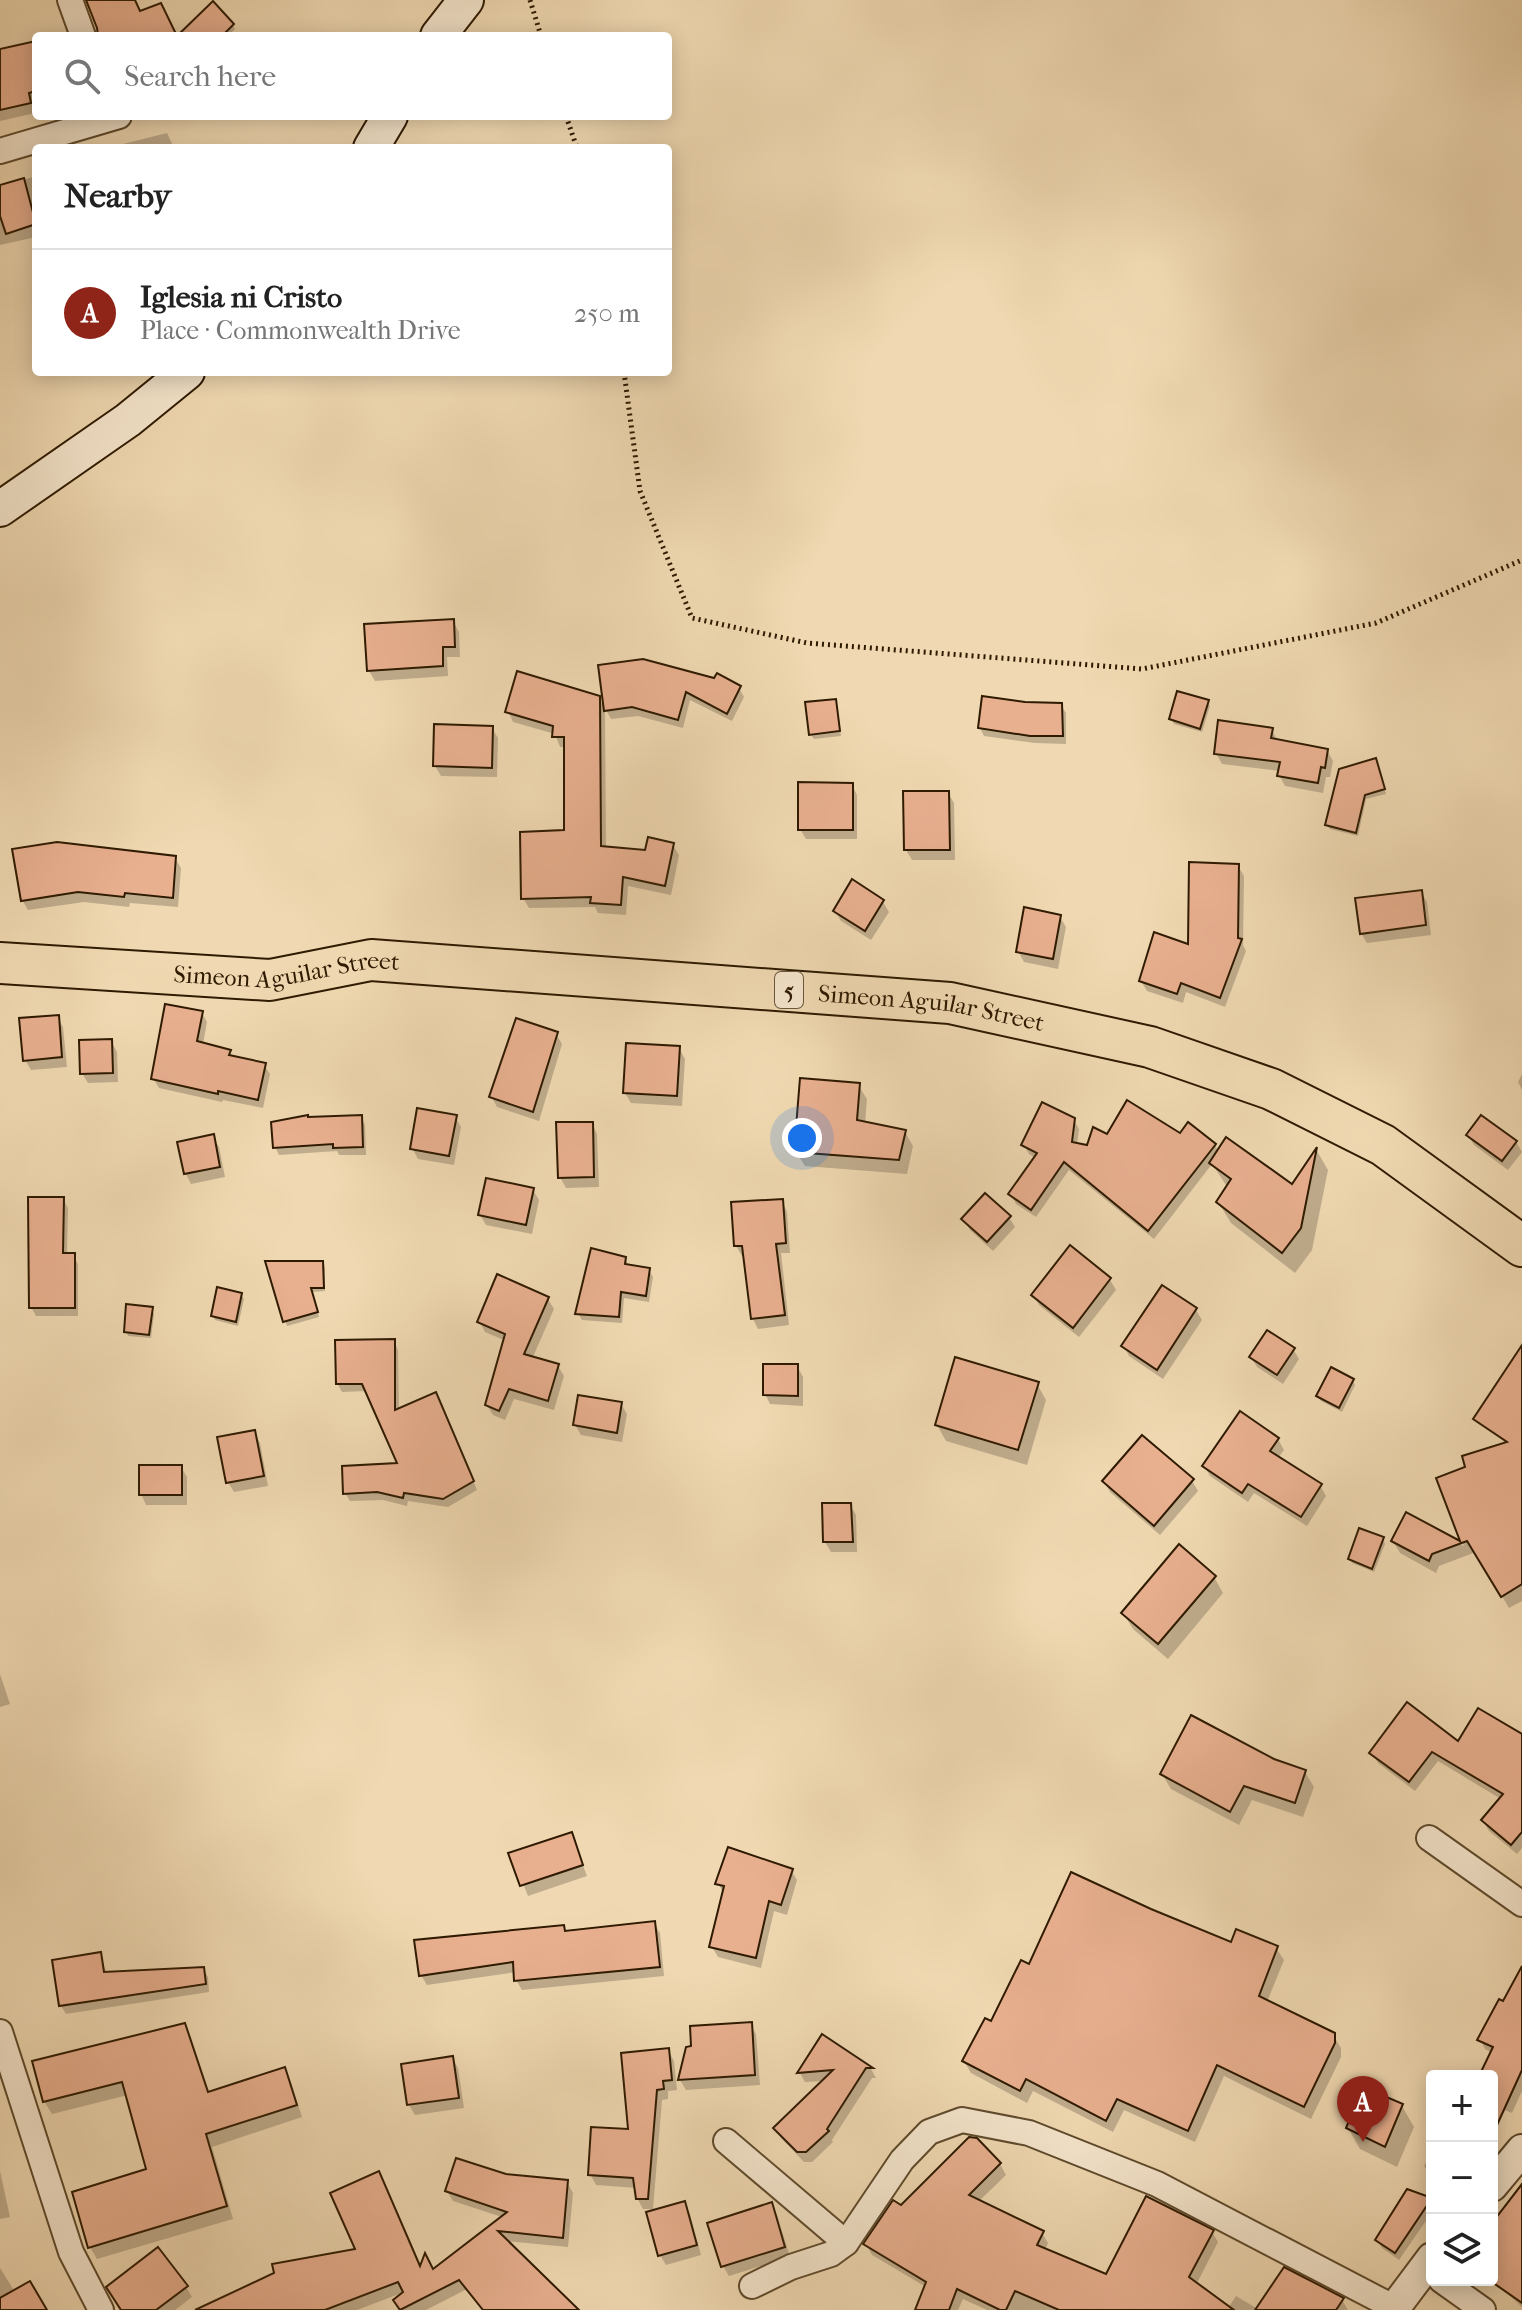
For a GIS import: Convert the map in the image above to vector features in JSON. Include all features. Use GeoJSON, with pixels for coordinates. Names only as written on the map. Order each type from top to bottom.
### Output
{"type":"FeatureCollection","features":[{"type":"Feature","properties":{"kind":"highway","name":"Simeon Aguilar Street"},"geometry":{"type":"LineString","coordinates":[[0,963],[270,980],[371,960],[950,1003],[1150,1047],[1271,1089],[1383,1145],[1522,1246]]}},
{"type":"Feature","properties":{"kind":"main road"},"geometry":{"type":"LineString","coordinates":[[441,32],[466,0]]}},
{"type":"Feature","properties":{"kind":"main road"},"geometry":{"type":"LineString","coordinates":[[373,144],[388,120]]}},
{"type":"Feature","properties":{"kind":"main road"},"geometry":{"type":"LineString","coordinates":[[0,509],[128,420],[182,376]]}},
{"type":"Feature","properties":{"kind":"street"},"geometry":{"type":"LineString","coordinates":[[70,0],[82,32]]}},
{"type":"Feature","properties":{"kind":"street"},"geometry":{"type":"LineString","coordinates":[[0,151],[105,120]]}},
{"type":"Feature","properties":{"kind":"street"},"geometry":{"type":"LineString","coordinates":[[1429,1838],[1522,1904]]}},
{"type":"Feature","properties":{"kind":"street"},"geometry":{"type":"LineString","coordinates":[[0,2032],[71,2252],[101,2310]]}},
{"type":"Feature","properties":{"kind":"street"},"geometry":{"type":"LineString","coordinates":[[752,2286],[791,2267],[831,2254],[846,2243],[911,2150],[929,2132],[962,2120],[1029,2133],[1157,2184],[1394,2309],[1426,2276]]}},
{"type":"Feature","properties":{"kind":"street"},"geometry":{"type":"LineString","coordinates":[[726,2141],[846,2243]]}},
{"type":"Feature","properties":{"kind":"street"},"geometry":{"type":"LineString","coordinates":[[1498,2179],[1522,2150]]}},
{"type":"Feature","properties":{"kind":"street"},"geometry":{"type":"LineString","coordinates":[[1452,2286],[1483,2310]]}},
{"type":"Feature","properties":{"kind":"path"},"geometry":{"type":"LineString","coordinates":[[530,0],[540,32]]}},
{"type":"Feature","properties":{"kind":"path"},"geometry":{"type":"LineString","coordinates":[[567,120],[576,144]]}},
{"type":"Feature","properties":{"kind":"path"},"geometry":{"type":"LineString","coordinates":[[625,376],[640,491],[692,618],[792,640],[1142,669],[1376,623],[1522,560]]}},
{"type":"Feature","properties":{"kind":"building"},"geometry":{"type":"Polygon","coordinates":[[[86,0],[135,0],[140,11],[161,3],[175,32],[98,32],[86,0]]]}},
{"type":"Feature","properties":{"kind":"building"},"geometry":{"type":"Polygon","coordinates":[[[213,1],[234,24],[226,32],[181,32],[213,1]]]}},
{"type":"Feature","properties":{"kind":"building"},"geometry":{"type":"Polygon","coordinates":[[[32,42],[31,103],[0,110],[0,49],[32,42]]]}},
{"type":"Feature","properties":{"kind":"building"},"geometry":{"type":"Polygon","coordinates":[[[24,178],[32,209],[32,225],[6,234],[0,216],[0,185],[24,178]]]}},
{"type":"Feature","properties":{"kind":"building"},"geometry":{"type":"Polygon","coordinates":[[[454,619],[455,647],[443,647],[443,666],[367,671],[364,624],[454,619]]]}},
{"type":"Feature","properties":{"kind":"building"},"geometry":{"type":"Polygon","coordinates":[[[643,659],[714,678],[717,673],[741,686],[727,714],[686,692],[678,720],[632,707],[604,711],[598,665],[643,659]]]}},
{"type":"Feature","properties":{"kind":"building"},"geometry":{"type":"Polygon","coordinates":[[[517,671],[600,696],[601,846],[645,850],[648,837],[674,843],[665,886],[623,877],[621,905],[590,903],[591,897],[521,899],[520,832],[564,830],[564,737],[552,737],[553,726],[505,712],[517,671]]]}},
{"type":"Feature","properties":{"kind":"building"},"geometry":{"type":"Polygon","coordinates":[[[1177,691],[1209,700],[1200,729],[1169,719],[1177,691]]]}},
{"type":"Feature","properties":{"kind":"building"},"geometry":{"type":"Polygon","coordinates":[[[982,696],[1062,703],[1063,736],[1030,736],[978,728],[982,696]]]}},
{"type":"Feature","properties":{"kind":"building"},"geometry":{"type":"Polygon","coordinates":[[[836,699],[840,731],[809,735],[805,702],[836,699]]]}},
{"type":"Feature","properties":{"kind":"building"},"geometry":{"type":"Polygon","coordinates":[[[1218,720],[1273,728],[1271,738],[1328,749],[1325,768],[1321,767],[1318,783],[1277,776],[1280,762],[1214,754],[1218,720]]]}},
{"type":"Feature","properties":{"kind":"building"},"geometry":{"type":"Polygon","coordinates":[[[434,724],[493,726],[492,768],[433,766],[434,724]]]}},
{"type":"Feature","properties":{"kind":"building"},"geometry":{"type":"Polygon","coordinates":[[[1376,758],[1385,789],[1365,795],[1356,833],[1325,825],[1339,769],[1376,758]]]}},
{"type":"Feature","properties":{"kind":"building"},"geometry":{"type":"Polygon","coordinates":[[[798,782],[853,783],[853,830],[798,830],[798,782]]]}},
{"type":"Feature","properties":{"kind":"building"},"geometry":{"type":"Polygon","coordinates":[[[903,791],[949,791],[950,850],[904,850],[903,791]]]}},
{"type":"Feature","properties":{"kind":"building"},"geometry":{"type":"Polygon","coordinates":[[[57,842],[176,856],[173,898],[78,892],[21,901],[12,849],[57,842]]]}},
{"type":"Feature","properties":{"kind":"building"},"geometry":{"type":"Polygon","coordinates":[[[1189,862],[1239,864],[1238,938],[1242,939],[1220,998],[1181,983],[1177,994],[1139,981],[1154,932],[1188,944],[1189,862]]]}},
{"type":"Feature","properties":{"kind":"building"},"geometry":{"type":"Polygon","coordinates":[[[852,879],[884,900],[865,931],[833,911],[852,879]]]}},
{"type":"Feature","properties":{"kind":"building"},"geometry":{"type":"Polygon","coordinates":[[[1422,890],[1426,925],[1360,934],[1355,898],[1422,890]]]}},
{"type":"Feature","properties":{"kind":"building"},"geometry":{"type":"Polygon","coordinates":[[[1024,907],[1061,915],[1053,959],[1016,952],[1024,907]]]}},
{"type":"Feature","properties":{"kind":"building"},"geometry":{"type":"Polygon","coordinates":[[[165,1004],[203,1011],[197,1041],[231,1050],[229,1055],[266,1063],[258,1100],[151,1079],[165,1004]]]}},
{"type":"Feature","properties":{"kind":"building"},"geometry":{"type":"Polygon","coordinates":[[[59,1015],[62,1057],[23,1061],[19,1018],[59,1015]]]}},
{"type":"Feature","properties":{"kind":"building"},"geometry":{"type":"Polygon","coordinates":[[[516,1018],[558,1032],[533,1112],[489,1097],[516,1018]]]}},
{"type":"Feature","properties":{"kind":"building"},"geometry":{"type":"Polygon","coordinates":[[[112,1039],[113,1073],[80,1074],[79,1040],[112,1039]]]}},
{"type":"Feature","properties":{"kind":"building"},"geometry":{"type":"Polygon","coordinates":[[[626,1043],[680,1046],[677,1096],[623,1093],[626,1043]]]}},
{"type":"Feature","properties":{"kind":"building"},"geometry":{"type":"Polygon","coordinates":[[[800,1078],[860,1083],[857,1120],[906,1130],[899,1160],[794,1152],[800,1078]]]}},
{"type":"Feature","properties":{"kind":"building"},"geometry":{"type":"Polygon","coordinates":[[[1127,1100],[1180,1133],[1188,1122],[1216,1144],[1148,1231],[1064,1162],[1031,1210],[1008,1194],[1037,1153],[1021,1145],[1042,1102],[1075,1118],[1072,1142],[1087,1145],[1093,1127],[1107,1134],[1127,1100]]]}},
{"type":"Feature","properties":{"kind":"building"},"geometry":{"type":"Polygon","coordinates":[[[417,1108],[457,1115],[449,1156],[410,1149],[417,1108]]]}},
{"type":"Feature","properties":{"kind":"building"},"geometry":{"type":"Polygon","coordinates":[[[308,1115],[362,1115],[363,1147],[333,1148],[333,1144],[273,1148],[271,1122],[308,1115]]]}},
{"type":"Feature","properties":{"kind":"building"},"geometry":{"type":"Polygon","coordinates":[[[1481,1115],[1517,1141],[1502,1161],[1466,1135],[1481,1115]]]}},
{"type":"Feature","properties":{"kind":"building"},"geometry":{"type":"Polygon","coordinates":[[[556,1122],[593,1122],[594,1177],[558,1178],[556,1122]]]}},
{"type":"Feature","properties":{"kind":"building"},"geometry":{"type":"Polygon","coordinates":[[[214,1134],[220,1167],[184,1174],[177,1142],[214,1134]]]}},
{"type":"Feature","properties":{"kind":"building"},"geometry":{"type":"Polygon","coordinates":[[[1226,1137],[1292,1184],[1317,1147],[1301,1228],[1282,1253],[1216,1202],[1231,1179],[1209,1163],[1226,1137]]]}},
{"type":"Feature","properties":{"kind":"building"},"geometry":{"type":"Polygon","coordinates":[[[486,1178],[534,1188],[526,1225],[478,1215],[486,1178]]]}},
{"type":"Feature","properties":{"kind":"building"},"geometry":{"type":"Polygon","coordinates":[[[985,1193],[1011,1216],[987,1242],[961,1219],[985,1193]]]}},
{"type":"Feature","properties":{"kind":"building"},"geometry":{"type":"Polygon","coordinates":[[[28,1197],[64,1197],[63,1253],[75,1253],[75,1308],[29,1308],[28,1197]]]}},
{"type":"Feature","properties":{"kind":"building"},"geometry":{"type":"Polygon","coordinates":[[[783,1199],[786,1243],[776,1244],[785,1315],[751,1319],[742,1246],[734,1246],[731,1202],[783,1199]]]}},
{"type":"Feature","properties":{"kind":"building"},"geometry":{"type":"Polygon","coordinates":[[[1070,1245],[1111,1278],[1073,1328],[1031,1295],[1070,1245]]]}},
{"type":"Feature","properties":{"kind":"building"},"geometry":{"type":"Polygon","coordinates":[[[591,1248],[626,1257],[625,1264],[650,1268],[646,1296],[621,1292],[619,1317],[575,1314],[591,1248]]]}},
{"type":"Feature","properties":{"kind":"building"},"geometry":{"type":"Polygon","coordinates":[[[265,1261],[323,1261],[324,1288],[311,1288],[318,1312],[283,1322],[265,1261]]]}},
{"type":"Feature","properties":{"kind":"building"},"geometry":{"type":"Polygon","coordinates":[[[497,1274],[549,1297],[524,1354],[559,1364],[548,1401],[509,1389],[499,1411],[485,1405],[505,1334],[477,1322],[497,1274]]]}},
{"type":"Feature","properties":{"kind":"building"},"geometry":{"type":"Polygon","coordinates":[[[1162,1285],[1197,1308],[1157,1370],[1121,1346],[1162,1285]]]}},
{"type":"Feature","properties":{"kind":"building"},"geometry":{"type":"Polygon","coordinates":[[[217,1287],[242,1293],[236,1322],[211,1316],[217,1287]]]}},
{"type":"Feature","properties":{"kind":"building"},"geometry":{"type":"Polygon","coordinates":[[[126,1304],[153,1307],[149,1335],[124,1332],[126,1304]]]}},
{"type":"Feature","properties":{"kind":"building"},"geometry":{"type":"Polygon","coordinates":[[[1267,1330],[1295,1348],[1277,1375],[1249,1357],[1267,1330]]]}},
{"type":"Feature","properties":{"kind":"building"},"geometry":{"type":"Polygon","coordinates":[[[395,1339],[395,1410],[436,1392],[474,1481],[443,1499],[404,1493],[403,1498],[377,1492],[343,1494],[342,1466],[397,1463],[362,1384],[336,1384],[335,1340],[395,1339]]]}},
{"type":"Feature","properties":{"kind":"building"},"geometry":{"type":"Polygon","coordinates":[[[1522,1345],[1522,1584],[1501,1597],[1467,1541],[1432,1554],[1429,1561],[1391,1541],[1406,1512],[1460,1541],[1436,1478],[1465,1467],[1462,1456],[1507,1442],[1473,1419],[1522,1345]]]}},
{"type":"Feature","properties":{"kind":"building"},"geometry":{"type":"Polygon","coordinates":[[[955,1357],[1039,1382],[1018,1450],[935,1425],[955,1357]]]}},
{"type":"Feature","properties":{"kind":"building"},"geometry":{"type":"Polygon","coordinates":[[[763,1364],[798,1364],[798,1396],[763,1395],[763,1364]]]}},
{"type":"Feature","properties":{"kind":"building"},"geometry":{"type":"Polygon","coordinates":[[[1331,1367],[1354,1379],[1339,1408],[1316,1396],[1331,1367]]]}},
{"type":"Feature","properties":{"kind":"building"},"geometry":{"type":"Polygon","coordinates":[[[578,1395],[622,1402],[617,1433],[573,1425],[578,1395]]]}},
{"type":"Feature","properties":{"kind":"building"},"geometry":{"type":"Polygon","coordinates":[[[1240,1411],[1279,1438],[1270,1451],[1322,1484],[1301,1517],[1248,1484],[1242,1493],[1202,1466],[1240,1411]]]}},
{"type":"Feature","properties":{"kind":"building"},"geometry":{"type":"Polygon","coordinates":[[[255,1430],[264,1476],[226,1483],[217,1437],[255,1430]]]}},
{"type":"Feature","properties":{"kind":"building"},"geometry":{"type":"Polygon","coordinates":[[[1142,1435],[1194,1479],[1154,1526],[1102,1481],[1142,1435]]]}},
{"type":"Feature","properties":{"kind":"building"},"geometry":{"type":"Polygon","coordinates":[[[139,1465],[182,1465],[182,1495],[139,1495],[139,1465]]]}},
{"type":"Feature","properties":{"kind":"building"},"geometry":{"type":"Polygon","coordinates":[[[822,1503],[851,1503],[853,1542],[823,1542],[822,1503]]]}},
{"type":"Feature","properties":{"kind":"building"},"geometry":{"type":"Polygon","coordinates":[[[1359,1528],[1384,1537],[1372,1569],[1348,1559],[1359,1528]]]}},
{"type":"Feature","properties":{"kind":"building"},"geometry":{"type":"Polygon","coordinates":[[[1179,1544],[1216,1576],[1158,1644],[1121,1613],[1179,1544]]]}},
{"type":"Feature","properties":{"kind":"building"},"geometry":{"type":"Polygon","coordinates":[[[1407,1702],[1458,1741],[1478,1708],[1522,1734],[1522,1832],[1511,1845],[1481,1820],[1503,1794],[1432,1752],[1409,1782],[1369,1753],[1407,1702]]]}},
{"type":"Feature","properties":{"kind":"building"},"geometry":{"type":"Polygon","coordinates":[[[1191,1715],[1274,1759],[1306,1770],[1295,1803],[1244,1786],[1230,1812],[1160,1774],[1191,1715]]]}},
{"type":"Feature","properties":{"kind":"building"},"geometry":{"type":"Polygon","coordinates":[[[572,1832],[583,1865],[520,1886],[508,1853],[572,1832]]]}},
{"type":"Feature","properties":{"kind":"building"},"geometry":{"type":"Polygon","coordinates":[[[728,1847],[793,1869],[781,1905],[769,1901],[756,1958],[709,1947],[724,1886],[715,1884],[728,1847]]]}},
{"type":"Feature","properties":{"kind":"building"},"geometry":{"type":"Polygon","coordinates":[[[1071,1872],[1231,1942],[1236,1929],[1278,1946],[1259,1996],[1335,2033],[1335,2043],[1304,2107],[1217,2065],[1188,2131],[1117,2099],[1106,2121],[1026,2079],[1020,2091],[962,2061],[985,2018],[991,2021],[1021,1960],[1029,1964],[1071,1872]]]}},
{"type":"Feature","properties":{"kind":"building"},"geometry":{"type":"Polygon","coordinates":[[[655,1921],[660,1967],[514,1981],[513,1962],[419,1976],[414,1940],[564,1925],[565,1931],[655,1921]]]}},
{"type":"Feature","properties":{"kind":"building"},"geometry":{"type":"Polygon","coordinates":[[[101,1952],[104,1972],[204,1967],[206,1984],[59,2006],[52,1960],[101,1952]]]}},
{"type":"Feature","properties":{"kind":"building"},"geometry":{"type":"Polygon","coordinates":[[[1522,1966],[1522,2070],[1498,2123],[1498,2070],[1482,2070],[1493,2047],[1477,2040],[1499,1999],[1503,2001],[1522,1966]]]}},
{"type":"Feature","properties":{"kind":"building"},"geometry":{"type":"Polygon","coordinates":[[[752,2022],[755,2075],[678,2080],[686,2047],[691,2046],[690,2026],[752,2022]]]}},
{"type":"Feature","properties":{"kind":"building"},"geometry":{"type":"Polygon","coordinates":[[[185,2023],[208,2092],[285,2067],[297,2105],[206,2134],[227,2206],[88,2248],[72,2192],[146,2169],[122,2082],[43,2102],[32,2061],[185,2023]]]}},
{"type":"Feature","properties":{"kind":"building"},"geometry":{"type":"Polygon","coordinates":[[[822,2034],[873,2068],[866,2068],[827,2129],[829,2131],[806,2152],[797,2152],[773,2128],[833,2070],[797,2073],[822,2034]]]}},
{"type":"Feature","properties":{"kind":"building"},"geometry":{"type":"Polygon","coordinates":[[[669,2048],[672,2080],[663,2081],[664,2089],[657,2090],[648,2199],[636,2199],[633,2178],[588,2175],[591,2127],[628,2129],[621,2053],[669,2048]]]}},
{"type":"Feature","properties":{"kind":"building"},"geometry":{"type":"Polygon","coordinates":[[[453,2056],[459,2098],[407,2105],[401,2064],[453,2056]]]}},
{"type":"Feature","properties":{"kind":"building"},"geometry":{"type":"Polygon","coordinates":[[[1363,2087],[1403,2104],[1385,2147],[1346,2128],[1363,2087]]]}},
{"type":"Feature","properties":{"kind":"building"},"geometry":{"type":"Polygon","coordinates":[[[969,2137],[977,2138],[1001,2163],[969,2195],[1044,2231],[1037,2245],[1106,2274],[1146,2196],[1214,2230],[1189,2277],[1234,2310],[1059,2310],[1015,2291],[1006,2310],[1000,2310],[957,2289],[949,2310],[915,2310],[926,2282],[863,2244],[893,2200],[901,2205],[969,2137]]]}},
{"type":"Feature","properties":{"kind":"building"},"geometry":{"type":"Polygon","coordinates":[[[456,2158],[506,2174],[568,2180],[563,2238],[498,2231],[579,2310],[483,2310],[459,2280],[400,2310],[393,2300],[403,2292],[398,2282],[325,2310],[195,2310],[274,2273],[272,2264],[355,2249],[330,2193],[379,2171],[420,2266],[425,2253],[433,2269],[507,2212],[445,2191],[456,2158]]]}},
{"type":"Feature","properties":{"kind":"building"},"geometry":{"type":"Polygon","coordinates":[[[1522,2184],[1522,2303],[1498,2286],[1498,2215],[1522,2184]]]}},
{"type":"Feature","properties":{"kind":"building"},"geometry":{"type":"Polygon","coordinates":[[[1407,2189],[1426,2196],[1426,2207],[1395,2253],[1375,2240],[1407,2189]]]}},
{"type":"Feature","properties":{"kind":"building"},"geometry":{"type":"Polygon","coordinates":[[[685,2201],[697,2245],[658,2256],[646,2212],[685,2201]]]}},
{"type":"Feature","properties":{"kind":"building"},"geometry":{"type":"Polygon","coordinates":[[[772,2202],[785,2247],[721,2267],[707,2223],[772,2202]]]}},
{"type":"Feature","properties":{"kind":"building"},"geometry":{"type":"Polygon","coordinates":[[[158,2247],[188,2286],[156,2310],[121,2310],[106,2287],[158,2247]]]}},
{"type":"Feature","properties":{"kind":"building"},"geometry":{"type":"Polygon","coordinates":[[[1284,2267],[1344,2298],[1336,2310],[1255,2310],[1284,2267]]]}},
{"type":"Feature","properties":{"kind":"building"},"geometry":{"type":"Polygon","coordinates":[[[30,2281],[47,2310],[0,2310],[0,2298],[30,2281]]]}},
{"type":"Feature","properties":{"kind":"place","name":"Iglesia ni Cristo"},"geometry":{"type":"Point","coordinates":[1363,2142]}}]}
